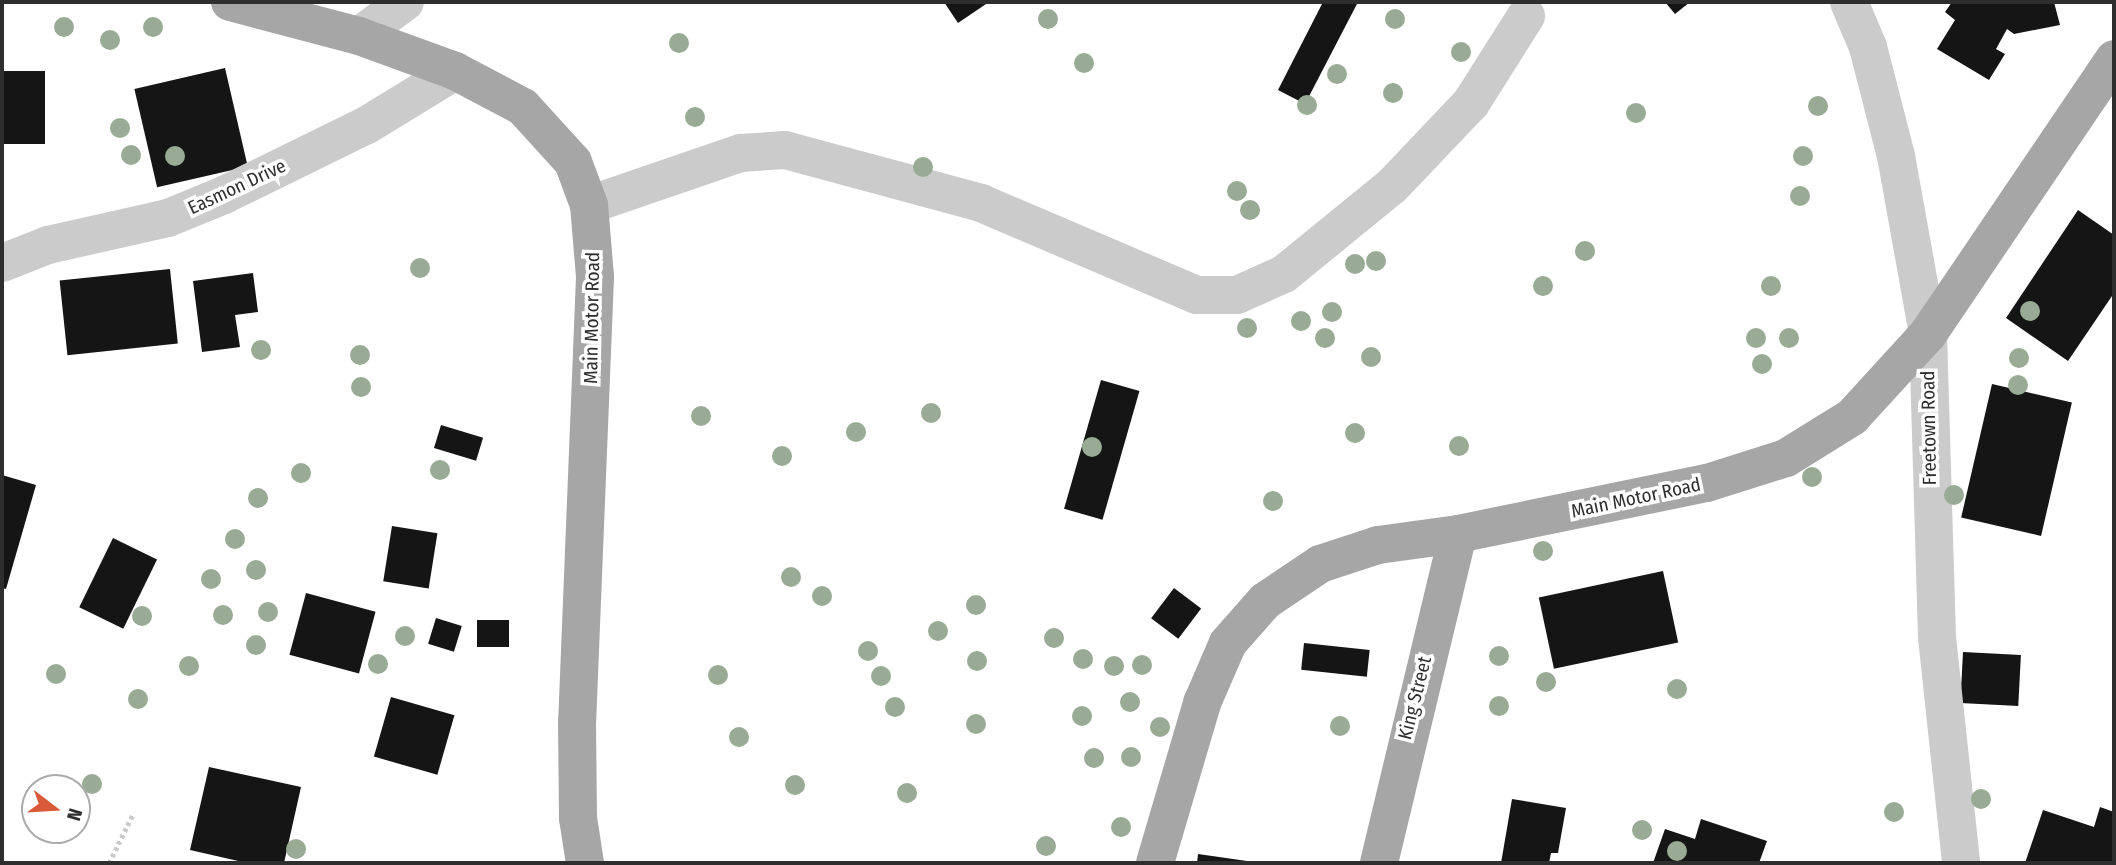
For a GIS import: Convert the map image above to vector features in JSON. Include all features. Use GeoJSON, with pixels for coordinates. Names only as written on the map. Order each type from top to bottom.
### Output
{"type":"FeatureCollection","features":[{"type":"Feature","properties":{"kind":"main road","name":"Main Motor Road"},"geometry":{"type":"LineString","coordinates":[[230,2],[359,36],[455,71],[523,107],[552,134],[573,162],[589,205],[595,276],[577,722],[578,818],[585,863]]}},
{"type":"Feature","properties":{"kind":"main road","name":"Main Motor Road"},"geometry":{"type":"LineString","coordinates":[[1155,863],[1202,702],[1228,643],[1265,601],[1320,564],[1378,545],[1458,534],[1707,483],[1786,458],[1852,417],[1928,334],[2114,60]]}},
{"type":"Feature","properties":{"kind":"main road","name":"King Street"},"geometry":{"type":"LineString","coordinates":[[1378,863],[1458,534]]}},
{"type":"Feature","properties":{"kind":"street"},"geometry":{"type":"LineString","coordinates":[[359,36],[405,2]]}},
{"type":"Feature","properties":{"kind":"street","name":"Freetown Road"},"geometry":{"type":"LineString","coordinates":[[1849,2],[1868,47],[1896,156],[1928,334],[1935,610],[1961,863]]}},
{"type":"Feature","properties":{"kind":"street"},"geometry":{"type":"LineString","coordinates":[[589,205],[741,153],[785,150],[981,203],[1197,295],[1237,295],[1284,274],[1392,186],[1471,103],[1526,16]]}},
{"type":"Feature","properties":{"kind":"street","name":"Easmon Drive"},"geometry":{"type":"LineString","coordinates":[[2,263],[48,245],[168,218],[213,200],[367,125],[455,71]]}},
{"type":"Feature","properties":{"kind":"path"},"geometry":{"type":"LineString","coordinates":[[109,863],[134,814]]}},
{"type":"Feature","properties":{"kind":"building"},"geometry":{"type":"Polygon","coordinates":[[[944,2],[989,2],[958,23],[944,2]]]}},
{"type":"Feature","properties":{"kind":"building"},"geometry":{"type":"Polygon","coordinates":[[[1323,2],[1358,2],[1305,104],[1278,90],[1323,2]]]}},
{"type":"Feature","properties":{"kind":"building"},"geometry":{"type":"Polygon","coordinates":[[[1665,2],[1690,2],[1675,14],[1665,2]]]}},
{"type":"Feature","properties":{"kind":"building"},"geometry":{"type":"Polygon","coordinates":[[[1952,2],[2054,2],[2060,25],[2014,34],[2007,29],[1996,49],[2005,54],[1989,80],[1937,49],[1955,20],[1945,12],[1952,2]]]}},
{"type":"Feature","properties":{"kind":"building"},"geometry":{"type":"Polygon","coordinates":[[[225,68],[248,166],[157,187],[134,89],[225,68]]]}},
{"type":"Feature","properties":{"kind":"building"},"geometry":{"type":"Polygon","coordinates":[[[2,71],[45,71],[45,144],[2,144],[2,71]]]}},
{"type":"Feature","properties":{"kind":"building"},"geometry":{"type":"Polygon","coordinates":[[[2078,210],[2114,235],[2114,293],[2068,361],[2006,318],[2078,210]]]}},
{"type":"Feature","properties":{"kind":"building"},"geometry":{"type":"Polygon","coordinates":[[[170,269],[178,344],[67,355],[60,281],[170,269]]]}},
{"type":"Feature","properties":{"kind":"building"},"geometry":{"type":"Polygon","coordinates":[[[253,273],[258,312],[235,315],[240,347],[202,352],[193,281],[253,273]]]}},
{"type":"Feature","properties":{"kind":"building"},"geometry":{"type":"Polygon","coordinates":[[[1101,380],[1139,391],[1103,520],[1064,509],[1101,380]]]}},
{"type":"Feature","properties":{"kind":"building"},"geometry":{"type":"Polygon","coordinates":[[[1992,384],[2072,402],[2041,536],[1961,517],[1992,384]]]}},
{"type":"Feature","properties":{"kind":"building"},"geometry":{"type":"Polygon","coordinates":[[[441,425],[483,438],[476,461],[434,448],[441,425]]]}},
{"type":"Feature","properties":{"kind":"building"},"geometry":{"type":"Polygon","coordinates":[[[2,475],[36,485],[6,589],[2,588],[2,475]]]}},
{"type":"Feature","properties":{"kind":"building"},"geometry":{"type":"Polygon","coordinates":[[[392,526],[437,533],[429,589],[383,581],[392,526]]]}},
{"type":"Feature","properties":{"kind":"building"},"geometry":{"type":"Polygon","coordinates":[[[113,538],[157,559],[123,629],[79,607],[113,538]]]}},
{"type":"Feature","properties":{"kind":"building"},"geometry":{"type":"Polygon","coordinates":[[[1663,571],[1678,642],[1554,669],[1539,597],[1663,571]]]}},
{"type":"Feature","properties":{"kind":"building"},"geometry":{"type":"Polygon","coordinates":[[[1174,588],[1201,608],[1178,639],[1151,618],[1174,588]]]}},
{"type":"Feature","properties":{"kind":"building"},"geometry":{"type":"Polygon","coordinates":[[[306,593],[376,612],[359,673],[289,655],[306,593]]]}},
{"type":"Feature","properties":{"kind":"building"},"geometry":{"type":"Polygon","coordinates":[[[436,618],[462,626],[454,652],[428,644],[436,618]]]}},
{"type":"Feature","properties":{"kind":"building"},"geometry":{"type":"Polygon","coordinates":[[[477,620],[509,620],[509,647],[477,647],[477,620]]]}},
{"type":"Feature","properties":{"kind":"building"},"geometry":{"type":"Polygon","coordinates":[[[1304,643],[1370,650],[1367,677],[1301,670],[1304,643]]]}},
{"type":"Feature","properties":{"kind":"building"},"geometry":{"type":"Polygon","coordinates":[[[1963,652],[2021,655],[2018,706],[1960,703],[1963,652]]]}},
{"type":"Feature","properties":{"kind":"building"},"geometry":{"type":"Polygon","coordinates":[[[391,697],[454,715],[437,775],[374,757],[391,697]]]}},
{"type":"Feature","properties":{"kind":"building"},"geometry":{"type":"Polygon","coordinates":[[[209,767],[301,787],[284,863],[247,863],[190,850],[209,767]]]}},
{"type":"Feature","properties":{"kind":"building"},"geometry":{"type":"Polygon","coordinates":[[[1512,799],[1566,808],[1558,853],[1551,853],[1549,863],[1501,863],[1512,799]]]}},
{"type":"Feature","properties":{"kind":"building"},"geometry":{"type":"Polygon","coordinates":[[[2100,807],[2114,812],[2114,863],[2025,863],[2043,810],[2094,827],[2100,807]]]}},
{"type":"Feature","properties":{"kind":"building"},"geometry":{"type":"Polygon","coordinates":[[[1701,819],[1767,841],[1759,863],[1653,863],[1665,829],[1695,839],[1701,819]]]}},
{"type":"Feature","properties":{"kind":"building"},"geometry":{"type":"Polygon","coordinates":[[[1198,854],[1254,862],[1254,863],[1197,863],[1198,854]]]}}]}
